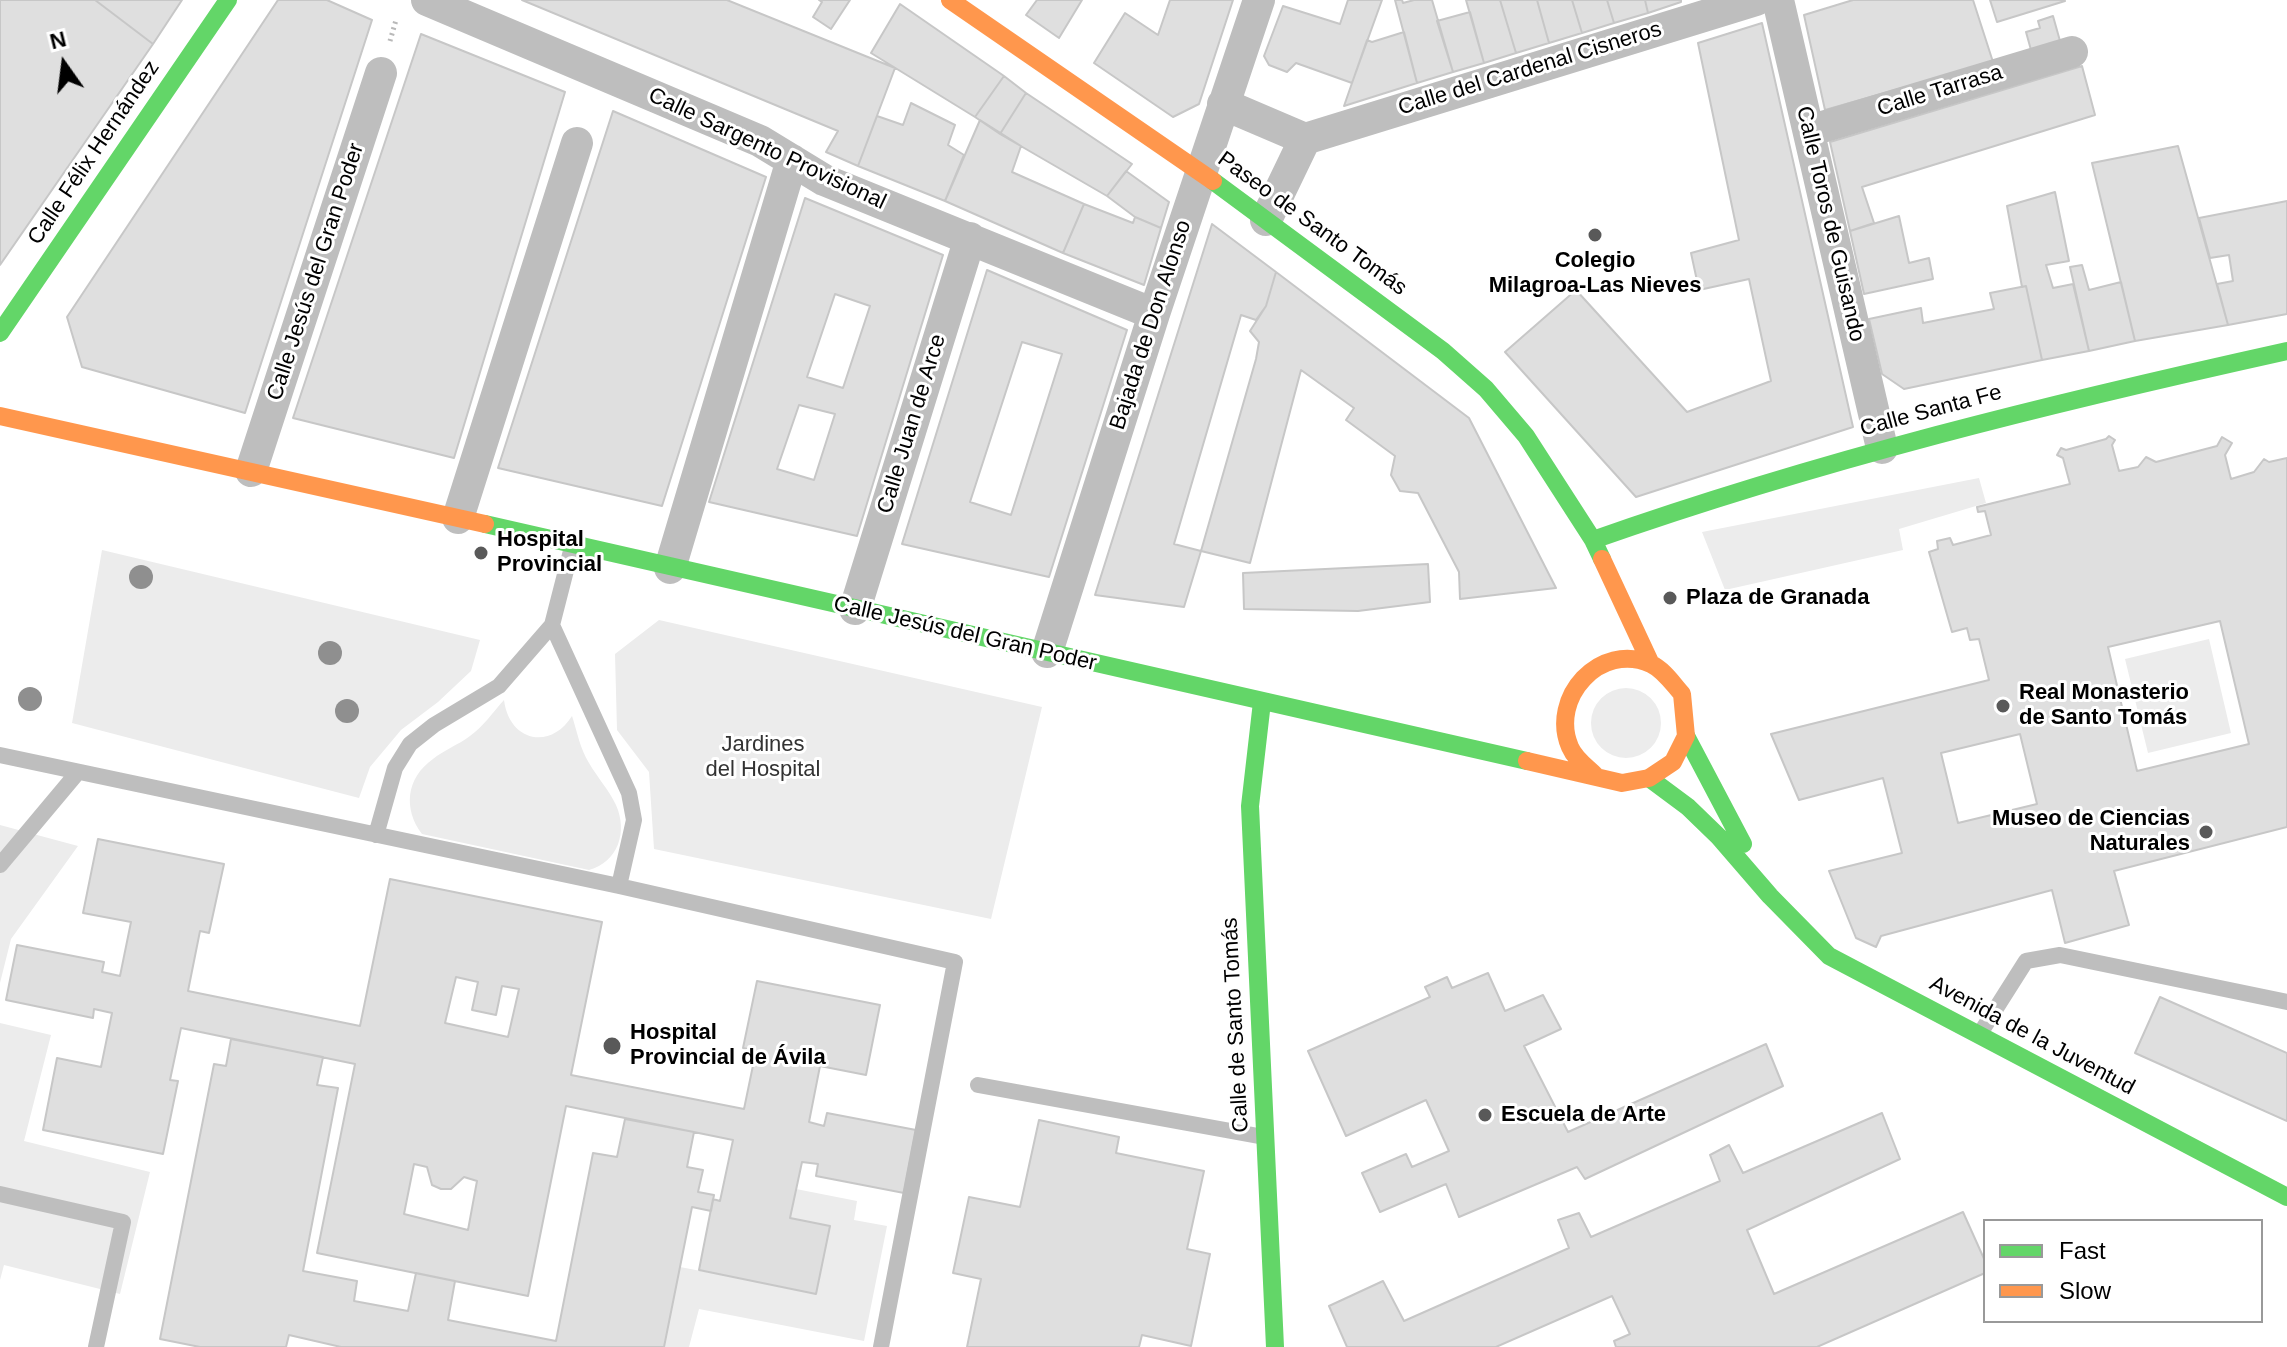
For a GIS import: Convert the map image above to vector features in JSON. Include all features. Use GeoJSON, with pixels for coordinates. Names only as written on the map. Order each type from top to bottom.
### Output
{"type":"FeatureCollection","features":[{"type":"Feature","properties":{"kind":"street","name":"Calle Félix Hernández"},"geometry":{"type":"LineString","coordinates":[[0,333],[228,0]]}},
{"type":"Feature","properties":{"kind":"street","name":"Calle Sargento Provisional"},"geometry":{"type":"LineString","coordinates":[[427,0],[760,141],[824,180],[1154,314]]}},
{"type":"Feature","properties":{"kind":"street","name":"Paseo de Santo Tomás"},"geometry":{"type":"LineString","coordinates":[[950,0],[1201,172],[1443,351],[1486,389],[1526,436],[1593,540],[1651,664]]}},
{"type":"Feature","properties":{"kind":"street","name":"Bajada de Don Alonso"},"geometry":{"type":"LineString","coordinates":[[1047,652],[1154,314],[1259,0]]}},
{"type":"Feature","properties":{"kind":"street","name":"Calle del Cardenal Cisneros"},"geometry":{"type":"LineString","coordinates":[[1305,139],[1756,0]]}},
{"type":"Feature","properties":{"kind":"street","name":"Calle Toros de Guisando"},"geometry":{"type":"LineString","coordinates":[[1778,0],[1882,448]]}},
{"type":"Feature","properties":{"kind":"street","name":"Calle Tarrasa"},"geometry":{"type":"LineString","coordinates":[[1809,131],[2072,52]]}},
{"type":"Feature","properties":{"kind":"street","name":"Calle Jesús del Gran Poder"},"geometry":{"type":"LineString","coordinates":[[251,471],[381,73]]}},
{"type":"Feature","properties":{"kind":"street"},"geometry":{"type":"LineString","coordinates":[[1223,104],[1305,139],[1266,220]]}},
{"type":"Feature","properties":{"kind":"street"},"geometry":{"type":"LineString","coordinates":[[458,518],[577,143]]}},
{"type":"Feature","properties":{"kind":"street"},"geometry":{"type":"LineString","coordinates":[[670,568],[792,160]]}},
{"type":"Feature","properties":{"kind":"street","name":"Calle Juan de Arce"},"geometry":{"type":"LineString","coordinates":[[855,609],[970,238]]}},
{"type":"Feature","properties":{"kind":"street","name":"Calle Santa Fe"},"geometry":{"type":"LineString","coordinates":[[1593,540],[1679,509],[1882,448],[2007,414],[2287,351]]}},
{"type":"Feature","properties":{"kind":"street","name":"Calle Jesús del Gran Poder"},"geometry":{"type":"LineString","coordinates":[[0,416],[1595,775]]}},
{"type":"Feature","properties":{"kind":"street","name":"Paseo de Santo Tomás"},"geometry":{"type":"LineString","coordinates":[[1593,540],[1601,601]]}},
{"type":"Feature","properties":{"kind":"street"},"geometry":{"type":"LineString","coordinates":[[1598,658],[1624,658],[1651,664],[1682,694],[1686,736],[1673,762],[1649,778],[1622,783],[1595,775],[1570,749],[1564,714],[1574,686],[1598,658]]}},
{"type":"Feature","properties":{"kind":"street","name":"Calle de Santo Tomás"},"geometry":{"type":"LineString","coordinates":[[1262,702],[1250,806],[1275,1347]]}},
{"type":"Feature","properties":{"kind":"street"},"geometry":{"type":"LineString","coordinates":[[1542,727],[1564,714]]}},
{"type":"Feature","properties":{"kind":"street","name":"Avenida de la Juventud"},"geometry":{"type":"LineString","coordinates":[[1686,736],[1770,896]]}},
{"type":"Feature","properties":{"kind":"street","name":"Calle Jesús del Gran Poder"},"geometry":{"type":"LineString","coordinates":[[1473,750],[1516,737]]}},
{"type":"Feature","properties":{"kind":"street","name":"Avenida de la Juventud"},"geometry":{"type":"LineString","coordinates":[[1649,778],[1688,807],[1719,837],[1770,896],[1829,956],[2287,1197]]}},
{"type":"Feature","properties":{"kind":"lane"},"geometry":{"type":"LineString","coordinates":[[376,835],[395,768],[410,744],[434,725],[499,686],[552,625],[572,545]]}},
{"type":"Feature","properties":{"kind":"lane"},"geometry":{"type":"LineString","coordinates":[[552,625],[629,793],[634,820],[619,886]]}},
{"type":"Feature","properties":{"kind":"lane"},"geometry":{"type":"LineString","coordinates":[[0,755],[619,886],[955,962],[881,1347]]}},
{"type":"Feature","properties":{"kind":"lane"},"geometry":{"type":"LineString","coordinates":[[0,865],[78,772]]}},
{"type":"Feature","properties":{"kind":"lane"},"geometry":{"type":"LineString","coordinates":[[1979,1035],[2026,961],[2060,955],[2287,1002]]}},
{"type":"Feature","properties":{"kind":"lane"},"geometry":{"type":"LineString","coordinates":[[978,1085],[1265,1137]]}},
{"type":"Feature","properties":{"kind":"lane"},"geometry":{"type":"LineString","coordinates":[[0,1194],[123,1222],[96,1347]]}},
{"type":"Feature","properties":{"kind":"green space"},"geometry":{"type":"Polygon","coordinates":[[[1979,478],[1986,503],[1899,529],[1903,550],[1725,590],[1702,532],[1979,478]]]}},
{"type":"Feature","properties":{"kind":"green space"},"geometry":{"type":"Polygon","coordinates":[[[102,550],[480,640],[471,671],[438,702],[401,730],[370,767],[359,798],[72,723],[102,550]]]}},
{"type":"Feature","properties":{"kind":"green space","name":"Jardines del Hospital"},"geometry":{"type":"Polygon","coordinates":[[[659,620],[1042,707],[991,919],[654,849],[649,772],[617,730],[615,654],[659,620]]]}},
{"type":"Feature","properties":{"kind":"green space"},"geometry":{"type":"Polygon","coordinates":[[[2209,639],[2231,733],[2148,753],[2125,659],[2209,639]]]}},
{"type":"Feature","properties":{"kind":"green space"},"geometry":{"type":"Polygon","coordinates":[[[1619,688],[1633,688],[1655,703],[1661,723],[1659,736],[1651,748],[1633,758],[1619,758],[1597,743],[1591,730],[1591,716],[1606,694],[1619,688]]]}},
{"type":"Feature","properties":{"kind":"green space"},"geometry":{"type":"Polygon","coordinates":[[[504,700],[507,714],[514,725],[532,736],[553,734],[572,716],[586,758],[613,799],[621,825],[618,845],[599,866],[589,870],[422,834],[416,824],[410,794],[417,775],[437,756],[475,732],[504,700]]]}},
{"type":"Feature","properties":{"kind":"green space"},"geometry":{"type":"Polygon","coordinates":[[[0,825],[78,846],[11,939],[0,983],[0,825]]]}},
{"type":"Feature","properties":{"kind":"green space"},"geometry":{"type":"Polygon","coordinates":[[[0,1023],[51,1035],[24,1141],[150,1172],[120,1294],[4,1265],[0,1280],[0,1023]]]}},
{"type":"Feature","properties":{"kind":"green space"},"geometry":{"type":"Polygon","coordinates":[[[796,1189],[857,1201],[854,1220],[887,1226],[864,1341],[699,1309],[689,1347],[664,1347],[680,1267],[816,1293],[830,1226],[790,1218],[796,1189]]]}},
{"type":"Feature","properties":{"kind":"building"},"geometry":{"type":"Polygon","coordinates":[[[0,0],[95,0],[153,44],[0,265],[0,0]]]}},
{"type":"Feature","properties":{"kind":"building"},"geometry":{"type":"Polygon","coordinates":[[[95,0],[182,0],[153,44],[95,0]]]}},
{"type":"Feature","properties":{"kind":"building"},"geometry":{"type":"Polygon","coordinates":[[[278,0],[327,0],[372,20],[245,413],[82,367],[67,317],[278,0]]]}},
{"type":"Feature","properties":{"kind":"building"},"geometry":{"type":"Polygon","coordinates":[[[522,0],[727,0],[895,68],[858,166],[826,152],[838,131],[522,0]]]}},
{"type":"Feature","properties":{"kind":"building"},"geometry":{"type":"Polygon","coordinates":[[[819,0],[850,0],[831,29],[813,17],[822,2],[819,0]]]}},
{"type":"Feature","properties":{"kind":"building"},"geometry":{"type":"Polygon","coordinates":[[[1037,0],[1082,0],[1059,38],[1026,15],[1037,0]]]}},
{"type":"Feature","properties":{"kind":"building"},"geometry":{"type":"Polygon","coordinates":[[[1170,0],[1233,0],[1199,104],[1173,117],[1094,63],[1125,13],[1158,35],[1170,0]]]}},
{"type":"Feature","properties":{"kind":"building"},"geometry":{"type":"Polygon","coordinates":[[[1348,0],[1382,0],[1352,83],[1296,63],[1287,72],[1269,65],[1264,56],[1283,6],[1340,24],[1348,0]]]}},
{"type":"Feature","properties":{"kind":"building"},"geometry":{"type":"Polygon","coordinates":[[[1395,0],[1402,0],[1403,3],[1432,0],[1453,72],[1417,83],[1395,0]]]}},
{"type":"Feature","properties":{"kind":"building"},"geometry":{"type":"Polygon","coordinates":[[[1466,0],[1500,0],[1516,53],[1484,63],[1466,0]]]}},
{"type":"Feature","properties":{"kind":"building"},"geometry":{"type":"Polygon","coordinates":[[[1500,0],[1537,0],[1549,43],[1516,53],[1500,0]]]}},
{"type":"Feature","properties":{"kind":"building"},"geometry":{"type":"Polygon","coordinates":[[[1537,0],[1572,0],[1582,33],[1549,43],[1537,0]]]}},
{"type":"Feature","properties":{"kind":"building"},"geometry":{"type":"Polygon","coordinates":[[[1572,0],[1607,0],[1614,23],[1582,33],[1572,0]]]}},
{"type":"Feature","properties":{"kind":"building"},"geometry":{"type":"Polygon","coordinates":[[[1607,0],[1645,0],[1648,13],[1614,23],[1607,0]]]}},
{"type":"Feature","properties":{"kind":"building"},"geometry":{"type":"Polygon","coordinates":[[[1645,0],[1681,0],[1681,2],[1648,13],[1645,0]]]}},
{"type":"Feature","properties":{"kind":"building"},"geometry":{"type":"Polygon","coordinates":[[[1853,0],[1973,0],[1993,62],[1825,110],[1804,15],[1853,0]]]}},
{"type":"Feature","properties":{"kind":"building"},"geometry":{"type":"Polygon","coordinates":[[[1990,0],[2064,0],[2065,1],[1997,22],[1990,0]]]}},
{"type":"Feature","properties":{"kind":"building"},"geometry":{"type":"Polygon","coordinates":[[[900,4],[1004,76],[975,117],[871,53],[900,4]]]}},
{"type":"Feature","properties":{"kind":"building"},"geometry":{"type":"Polygon","coordinates":[[[1470,12],[1484,63],[1453,72],[1437,21],[1470,12]]]}},
{"type":"Feature","properties":{"kind":"building"},"geometry":{"type":"Polygon","coordinates":[[[2053,16],[2060,41],[2031,50],[2026,32],[2040,28],[2038,21],[2053,16]]]}},
{"type":"Feature","properties":{"kind":"building"},"geometry":{"type":"Polygon","coordinates":[[[1762,23],[1853,427],[1636,497],[1505,352],[1576,290],[1687,412],[1771,381],[1749,279],[1699,290],[1691,253],[1739,240],[1698,43],[1762,23]]]}},
{"type":"Feature","properties":{"kind":"building"},"geometry":{"type":"Polygon","coordinates":[[[1404,32],[1417,83],[1344,106],[1367,40],[1372,42],[1404,32]]]}},
{"type":"Feature","properties":{"kind":"building"},"geometry":{"type":"Polygon","coordinates":[[[421,34],[565,92],[454,458],[293,418],[421,34]]]}},
{"type":"Feature","properties":{"kind":"building"},"geometry":{"type":"Polygon","coordinates":[[[2082,66],[2095,115],[1862,187],[1874,223],[1850,231],[1830,142],[2082,66]]]}},
{"type":"Feature","properties":{"kind":"building"},"geometry":{"type":"Polygon","coordinates":[[[1004,76],[1026,93],[1000,134],[975,117],[1004,76]]]}},
{"type":"Feature","properties":{"kind":"building"},"geometry":{"type":"Polygon","coordinates":[[[1026,93],[1132,164],[1107,196],[1000,134],[1026,93]]]}},
{"type":"Feature","properties":{"kind":"building"},"geometry":{"type":"Polygon","coordinates":[[[911,103],[955,125],[948,145],[964,155],[945,201],[858,166],[877,116],[903,125],[911,103]]]}},
{"type":"Feature","properties":{"kind":"building"},"geometry":{"type":"Polygon","coordinates":[[[613,111],[766,177],[662,506],[498,468],[613,111]]]}},
{"type":"Feature","properties":{"kind":"building"},"geometry":{"type":"Polygon","coordinates":[[[980,120],[1021,146],[1012,172],[1084,204],[1063,253],[945,201],[980,120]]]}},
{"type":"Feature","properties":{"kind":"building"},"geometry":{"type":"Polygon","coordinates":[[[2178,146],[2228,325],[2135,341],[2092,163],[2178,146]]]}},
{"type":"Feature","properties":{"kind":"building"},"geometry":{"type":"Polygon","coordinates":[[[1126,171],[1169,202],[1161,228],[1135,217],[1107,196],[1126,171]]]}},
{"type":"Feature","properties":{"kind":"building"},"geometry":{"type":"Polygon","coordinates":[[[2055,192],[2069,261],[2046,265],[2053,288],[2073,284],[2089,351],[2042,360],[2026,286],[2022,287],[2007,206],[2055,192]]]}},
{"type":"Feature","properties":{"kind":"building"},"geometry":{"type":"Polygon","coordinates":[[[805,198],[943,255],[857,536],[709,502],[805,198]],[[835,294],[807,377],[843,388],[870,306],[835,294]],[[799,405],[777,469],[814,480],[835,414],[799,405]]]}},
{"type":"Feature","properties":{"kind":"building"},"geometry":{"type":"Polygon","coordinates":[[[2287,201],[2287,314],[2228,325],[2217,284],[2233,281],[2229,255],[2210,258],[2199,218],[2287,201]]]}},
{"type":"Feature","properties":{"kind":"building"},"geometry":{"type":"Polygon","coordinates":[[[1084,204],[1133,223],[1135,217],[1161,228],[1144,285],[1063,253],[1084,204]]]}},
{"type":"Feature","properties":{"kind":"building"},"geometry":{"type":"Polygon","coordinates":[[[1899,216],[1909,263],[1929,258],[1933,279],[1864,294],[1850,231],[1899,216]]]}},
{"type":"Feature","properties":{"kind":"building"},"geometry":{"type":"Polygon","coordinates":[[[1212,224],[1276,272],[1266,306],[1256,320],[1241,315],[1174,544],[1201,551],[1184,607],[1095,595],[1212,224]]]}},
{"type":"Feature","properties":{"kind":"building"},"geometry":{"type":"Polygon","coordinates":[[[2082,265],[2089,290],[2121,282],[2135,341],[2089,351],[2070,267],[2082,265]]]}},
{"type":"Feature","properties":{"kind":"building"},"geometry":{"type":"Polygon","coordinates":[[[987,270],[1127,330],[1049,577],[902,544],[987,270]],[[1022,342],[970,502],[1011,515],[1062,354],[1022,342]]]}},
{"type":"Feature","properties":{"kind":"building"},"geometry":{"type":"Polygon","coordinates":[[[1276,272],[1469,418],[1556,588],[1460,599],[1459,572],[1418,493],[1400,491],[1391,475],[1395,456],[1346,420],[1354,408],[1301,370],[1250,563],[1201,551],[1256,359],[1259,342],[1250,331],[1266,306],[1276,272]]]}},
{"type":"Feature","properties":{"kind":"building"},"geometry":{"type":"Polygon","coordinates":[[[2026,286],[2042,360],[1904,389],[1882,374],[1869,319],[1921,308],[1923,323],[1994,309],[1990,293],[2026,286]]]}},
{"type":"Feature","properties":{"kind":"building","name":"Real Monasterio de Santo Tomás"},"geometry":{"type":"Polygon","coordinates":[[[2109,436],[2115,440],[2112,445],[2119,471],[2138,467],[2146,457],[2156,462],[2217,446],[2222,437],[2232,443],[2225,455],[2231,479],[2254,472],[2264,459],[2269,462],[2287,458],[2287,827],[2114,871],[2129,925],[2065,943],[2052,890],[1881,936],[1876,947],[1856,938],[1829,871],[1902,853],[1883,778],[1799,800],[1771,734],[1989,680],[1979,639],[1970,640],[1967,628],[1952,632],[1929,552],[1938,549],[1937,541],[1950,538],[1953,545],[1991,535],[1985,511],[1978,512],[1977,507],[2070,484],[2063,458],[2057,455],[2061,448],[2066,450],[2109,436]],[[2220,621],[2108,647],[2137,771],[2249,744],[2220,621]],[[2020,734],[1941,753],[1958,823],[2037,804],[2020,734]]]}},
{"type":"Feature","properties":{"kind":"building"},"geometry":{"type":"Polygon","coordinates":[[[1428,564],[1430,602],[1358,611],[1244,609],[1243,573],[1428,564]]]}},
{"type":"Feature","properties":{"kind":"building"},"geometry":{"type":"Polygon","coordinates":[[[98,839],[224,864],[209,933],[200,931],[188,991],[360,1026],[390,879],[602,922],[571,1075],[744,1109],[756,1051],[743,1048],[757,981],[880,1005],[866,1075],[820,1066],[809,1122],[824,1126],[827,1113],[916,1130],[904,1193],[816,1176],[818,1164],[802,1162],[790,1218],[830,1226],[816,1294],[699,1270],[713,1199],[720,1201],[733,1140],[566,1106],[528,1296],[317,1253],[355,1064],[181,1028],[170,1080],[178,1081],[163,1154],[43,1130],[57,1058],[101,1067],[112,1013],[94,1009],[93,1018],[6,1000],[17,945],[104,962],[102,972],[120,976],[131,922],[83,913],[98,839]],[[456,977],[445,1023],[508,1037],[519,989],[502,986],[496,1015],[472,1010],[478,982],[456,977]],[[414,1164],[404,1214],[468,1230],[477,1181],[464,1177],[451,1189],[441,1189],[432,1185],[427,1167],[414,1164]]]}},
{"type":"Feature","properties":{"kind":"building"},"geometry":{"type":"Polygon","coordinates":[[[1488,973],[1505,1011],[1543,995],[1561,1029],[1524,1046],[1568,1132],[1766,1044],[1783,1086],[1585,1179],[1577,1167],[1459,1217],[1446,1184],[1380,1212],[1362,1173],[1406,1154],[1412,1167],[1449,1151],[1426,1100],[1346,1136],[1308,1051],[1430,997],[1425,987],[1447,977],[1452,988],[1488,973]]]}},
{"type":"Feature","properties":{"kind":"building"},"geometry":{"type":"Polygon","coordinates":[[[2160,997],[2287,1053],[2287,1121],[2135,1053],[2160,997]]]}},
{"type":"Feature","properties":{"kind":"building"},"geometry":{"type":"Polygon","coordinates":[[[231,1039],[323,1057],[317,1085],[338,1088],[303,1271],[357,1281],[354,1301],[408,1311],[416,1273],[455,1281],[448,1320],[556,1341],[593,1153],[617,1157],[625,1119],[694,1132],[687,1167],[703,1170],[698,1192],[714,1195],[711,1211],[692,1207],[664,1347],[341,1347],[289,1335],[286,1347],[200,1347],[160,1339],[214,1064],[226,1066],[231,1039]]]}},
{"type":"Feature","properties":{"kind":"building"},"geometry":{"type":"Polygon","coordinates":[[[1882,1113],[1900,1159],[1747,1230],[1774,1294],[1963,1212],[1983,1257],[1983,1274],[1817,1347],[1616,1347],[1614,1341],[1630,1334],[1612,1296],[1496,1347],[1347,1347],[1329,1306],[1383,1281],[1404,1321],[1569,1248],[1558,1220],[1579,1213],[1591,1237],[1720,1181],[1710,1155],[1729,1145],[1743,1173],[1882,1113]]]}},
{"type":"Feature","properties":{"kind":"building"},"geometry":{"type":"Polygon","coordinates":[[[1039,1120],[1119,1137],[1116,1153],[1204,1171],[1187,1249],[1210,1254],[1191,1346],[1142,1335],[1139,1347],[967,1347],[981,1279],[953,1273],[969,1197],[1020,1207],[1039,1120]]]}},
{"type":"Feature","properties":{"kind":"traffic: fast"},"geometry":{"type":"LineString","coordinates":[[0,333],[228,0]]}},
{"type":"Feature","properties":{"kind":"traffic: fast"},"geometry":{"type":"LineString","coordinates":[[1213,181],[1443,351],[1486,389],[1526,436],[1602,559]]}},
{"type":"Feature","properties":{"kind":"traffic: fast"},"geometry":{"type":"LineString","coordinates":[[1593,540],[1764,484],[1937,435],[2287,351]]}},
{"type":"Feature","properties":{"kind":"traffic: fast"},"geometry":{"type":"LineString","coordinates":[[485,524],[1527,761]]}},
{"type":"Feature","properties":{"kind":"traffic: fast"},"geometry":{"type":"LineString","coordinates":[[1262,702],[1250,806],[1275,1347]]}},
{"type":"Feature","properties":{"kind":"traffic: fast"},"geometry":{"type":"LineString","coordinates":[[1686,736],[1743,844]]}},
{"type":"Feature","properties":{"kind":"traffic: fast"},"geometry":{"type":"LineString","coordinates":[[1649,778],[1688,807],[1719,837],[1770,896],[1829,956],[2287,1197]]}},
{"type":"Feature","properties":{"kind":"traffic: slow"},"geometry":{"type":"LineString","coordinates":[[950,0],[1213,181]]}},
{"type":"Feature","properties":{"kind":"traffic: slow"},"geometry":{"type":"LineString","coordinates":[[0,416],[485,524]]}},
{"type":"Feature","properties":{"kind":"traffic: slow"},"geometry":{"type":"LineString","coordinates":[[1602,559],[1651,664]]}},
{"type":"Feature","properties":{"kind":"traffic: slow"},"geometry":{"type":"LineString","coordinates":[[1527,761],[1622,783],[1649,778],[1673,762],[1686,736],[1682,694],[1664,673],[1651,664],[1632,659],[1614,660],[1597,667],[1573,693],[1565,728],[1570,747],[1595,775]]}},
{"type":"Feature","properties":{"kind":"place","name":"Colegio Milagroa-Las Nieves"},"geometry":{"type":"Point","coordinates":[1595,235]}},
{"type":"Feature","properties":{"kind":"place","name":"Hospital Provincial"},"geometry":{"type":"Point","coordinates":[481,553]}},
{"type":"Feature","properties":{"kind":"place","name":"Plaza de Granada"},"geometry":{"type":"Point","coordinates":[1670,598]}},
{"type":"Feature","properties":{"kind":"place","name":"Real Monasterio de Santo Tomás"},"geometry":{"type":"Point","coordinates":[2003,706]}},
{"type":"Feature","properties":{"kind":"place","name":"Museo de Ciencias Naturales"},"geometry":{"type":"Point","coordinates":[2206,832]}},
{"type":"Feature","properties":{"kind":"place","name":"Hospital Provincial de Ávila"},"geometry":{"type":"Point","coordinates":[612,1046]}},
{"type":"Feature","properties":{"kind":"place","name":"Escuela de Arte"},"geometry":{"type":"Point","coordinates":[1485,1115]}}]}
